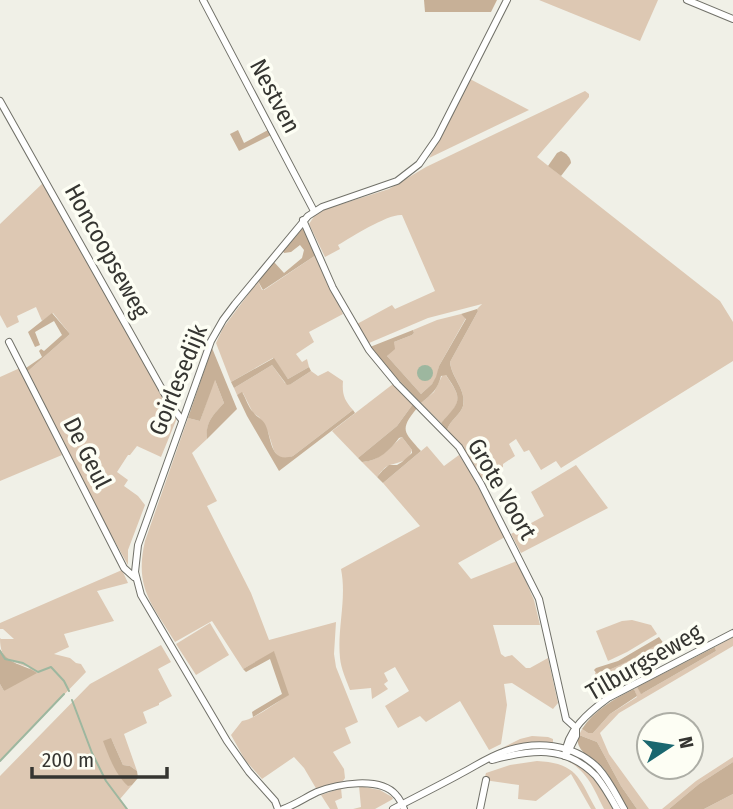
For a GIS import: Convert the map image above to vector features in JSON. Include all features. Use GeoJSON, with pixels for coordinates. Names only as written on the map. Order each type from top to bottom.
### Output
{"type":"FeatureCollection","features":[{"type":"Feature","properties":{"kind":"street","name":"Nestven"},"geometry":{"type":"LineString","coordinates":[[203,0],[314,211]]}},
{"type":"Feature","properties":{"kind":"street","name":"Goirlesedijk"},"geometry":{"type":"LineString","coordinates":[[135,579],[138,545],[181,420],[211,341],[223,320],[303,220],[314,211],[397,181],[419,164],[436,138],[507,0]]}},
{"type":"Feature","properties":{"kind":"street"},"geometry":{"type":"LineString","coordinates":[[687,0],[733,19]]}},
{"type":"Feature","properties":{"kind":"street","name":"Honcoopseweg"},"geometry":{"type":"LineString","coordinates":[[0,101],[181,420]]}},
{"type":"Feature","properties":{"kind":"street","name":"Grote Voort"},"geometry":{"type":"LineString","coordinates":[[303,220],[333,288],[369,350],[397,384],[459,447],[481,484],[536,590],[565,716],[576,728]]}},
{"type":"Feature","properties":{"kind":"street","name":"De Geul"},"geometry":{"type":"LineString","coordinates":[[9,342],[124,568],[135,579]]}},
{"type":"Feature","properties":{"kind":"street"},"geometry":{"type":"LineString","coordinates":[[135,579],[141,595],[227,741],[281,809],[320,791],[355,783],[387,788],[396,794],[403,807]]}},
{"type":"Feature","properties":{"kind":"street","name":"Tilburgseweg"},"geometry":{"type":"LineString","coordinates":[[566,751],[576,736],[576,728],[608,698],[733,634]]}},
{"type":"Feature","properties":{"kind":"street"},"geometry":{"type":"LineString","coordinates":[[393,809],[403,807],[506,751],[530,745],[544,745],[584,757],[608,781],[624,809]]}},
{"type":"Feature","properties":{"kind":"street"},"geometry":{"type":"LineString","coordinates":[[566,751],[594,774],[617,809]]}},
{"type":"Feature","properties":{"kind":"street"},"geometry":{"type":"LineString","coordinates":[[480,809],[486,780]]}},
{"type":"Feature","properties":{"kind":"shaded area"},"geometry":{"type":"Polygon","coordinates":[[[424,0],[497,0],[491,12],[425,12],[424,0]]]}},
{"type":"Feature","properties":{"kind":"shaded area"},"geometry":{"type":"Polygon","coordinates":[[[539,0],[658,0],[640,41],[539,0]]]}},
{"type":"Feature","properties":{"kind":"shaded area"},"geometry":{"type":"Polygon","coordinates":[[[470,79],[529,110],[429,158],[470,79]]]}},
{"type":"Feature","properties":{"kind":"shaded area"},"geometry":{"type":"Polygon","coordinates":[[[585,91],[589,97],[537,157],[720,301],[733,322],[733,361],[561,468],[556,461],[541,470],[529,450],[524,452],[516,439],[509,444],[515,456],[481,480],[447,430],[462,409],[464,400],[450,362],[482,304],[428,318],[369,343],[357,324],[392,305],[395,309],[435,291],[402,215],[388,218],[370,227],[338,245],[340,249],[325,257],[309,224],[315,215],[326,209],[389,189],[426,167],[585,91]]]}},
{"type":"Feature","properties":{"kind":"shaded area"},"geometry":{"type":"Polygon","coordinates":[[[238,130],[244,143],[268,130],[271,135],[239,151],[230,134],[238,130]]]}},
{"type":"Feature","properties":{"kind":"shaded area"},"geometry":{"type":"Polygon","coordinates":[[[561,151],[568,156],[571,163],[561,176],[548,166],[561,151]]]}},
{"type":"Feature","properties":{"kind":"shaded area"},"geometry":{"type":"Polygon","coordinates":[[[43,183],[177,418],[161,457],[137,446],[117,472],[128,480],[124,486],[145,505],[128,550],[128,565],[87,492],[28,371],[70,334],[53,313],[42,321],[36,307],[17,316],[19,322],[7,328],[0,315],[0,224],[43,183]]]}},
{"type":"Feature","properties":{"kind":"shaded area"},"geometry":{"type":"Polygon","coordinates":[[[302,229],[305,229],[316,255],[263,290],[258,281],[274,262],[284,273],[302,258],[304,250],[300,245],[291,252],[283,251],[302,229]]]}},
{"type":"Feature","properties":{"kind":"shaded area"},"geometry":{"type":"Polygon","coordinates":[[[316,255],[343,314],[309,332],[314,342],[296,354],[302,362],[307,359],[309,367],[288,379],[273,358],[231,382],[216,343],[223,328],[258,281],[264,290],[316,255]]]}},
{"type":"Feature","properties":{"kind":"shaded area"},"geometry":{"type":"Polygon","coordinates":[[[477,309],[450,362],[464,400],[462,409],[447,430],[441,423],[456,405],[457,395],[446,375],[441,376],[434,391],[421,403],[370,347],[413,330],[412,335],[394,342],[395,349],[387,356],[421,394],[432,384],[439,366],[466,319],[461,314],[477,309]]]}},
{"type":"Feature","properties":{"kind":"shaded area"},"geometry":{"type":"Polygon","coordinates":[[[52,313],[70,334],[28,371],[26,368],[42,357],[39,351],[44,351],[62,335],[54,321],[35,332],[40,345],[35,347],[28,332],[52,313]]]}},
{"type":"Feature","properties":{"kind":"shaded area"},"geometry":{"type":"Polygon","coordinates":[[[461,314],[466,318],[439,366],[437,377],[421,394],[387,356],[394,342],[412,335],[413,330],[461,314]]]}},
{"type":"Feature","properties":{"kind":"shaded area"},"geometry":{"type":"Polygon","coordinates":[[[212,348],[237,409],[207,439],[209,423],[224,403],[215,380],[200,421],[188,418],[212,348]]]}},
{"type":"Feature","properties":{"kind":"shaded area"},"geometry":{"type":"Polygon","coordinates":[[[274,358],[288,379],[309,367],[311,371],[287,385],[272,365],[234,388],[231,382],[274,358]]]}},
{"type":"Feature","properties":{"kind":"shaded area"},"geometry":{"type":"Polygon","coordinates":[[[272,365],[285,383],[291,384],[311,371],[318,376],[328,371],[343,381],[344,397],[353,410],[293,456],[285,459],[274,451],[268,432],[259,417],[253,413],[243,393],[237,395],[234,388],[272,365]]]}},
{"type":"Feature","properties":{"kind":"shaded area"},"geometry":{"type":"Polygon","coordinates":[[[425,365],[431,367],[431,379],[425,381],[419,379],[417,373],[419,367],[425,365]]]}},
{"type":"Feature","properties":{"kind":"shaded area"},"geometry":{"type":"Polygon","coordinates":[[[20,368],[62,455],[0,481],[0,377],[20,368]]]}},
{"type":"Feature","properties":{"kind":"shaded area"},"geometry":{"type":"Polygon","coordinates":[[[443,374],[455,390],[458,400],[441,423],[421,403],[434,392],[443,374]]]}},
{"type":"Feature","properties":{"kind":"shaded area"},"geometry":{"type":"Polygon","coordinates":[[[214,380],[224,403],[209,423],[207,439],[192,453],[217,501],[207,506],[251,593],[269,640],[336,622],[336,667],[358,722],[345,728],[351,743],[333,752],[344,769],[345,778],[317,790],[294,757],[262,779],[245,760],[231,735],[242,721],[259,714],[288,695],[274,652],[243,669],[212,621],[175,642],[152,606],[144,584],[142,557],[145,541],[188,418],[200,421],[214,380]]]}},
{"type":"Feature","properties":{"kind":"shaded area"},"geometry":{"type":"Polygon","coordinates":[[[393,384],[413,404],[397,426],[358,458],[332,431],[393,384]]]}},
{"type":"Feature","properties":{"kind":"shaded area"},"geometry":{"type":"Polygon","coordinates":[[[242,392],[251,410],[265,424],[275,453],[279,456],[293,456],[353,410],[355,413],[279,471],[237,395],[242,392]]]}},
{"type":"Feature","properties":{"kind":"shaded area"},"geometry":{"type":"Polygon","coordinates":[[[413,404],[417,408],[408,421],[406,431],[421,451],[383,483],[377,477],[383,470],[389,465],[397,465],[412,453],[402,437],[379,457],[362,462],[358,458],[397,426],[413,404]]]}},
{"type":"Feature","properties":{"kind":"shaded area"},"geometry":{"type":"Polygon","coordinates":[[[402,437],[412,450],[406,459],[386,467],[377,477],[362,462],[379,457],[402,437]]]}},
{"type":"Feature","properties":{"kind":"shaded area"},"geometry":{"type":"Polygon","coordinates":[[[427,446],[444,466],[459,455],[505,537],[458,563],[471,579],[517,561],[534,600],[540,625],[493,625],[501,654],[505,657],[512,655],[526,668],[548,658],[558,703],[553,709],[512,683],[504,684],[507,705],[501,744],[489,750],[460,701],[426,722],[420,716],[398,728],[385,706],[409,691],[395,667],[384,673],[388,681],[384,684],[388,689],[372,699],[371,688],[350,690],[341,662],[341,569],[420,526],[383,483],[427,446]]]}},
{"type":"Feature","properties":{"kind":"shaded area"},"geometry":{"type":"Polygon","coordinates":[[[576,465],[608,508],[521,553],[511,534],[544,516],[531,492],[576,465]]]}},
{"type":"Feature","properties":{"kind":"shaded area"},"geometry":{"type":"Polygon","coordinates":[[[122,570],[128,583],[97,591],[114,621],[64,634],[69,647],[54,654],[81,664],[86,672],[0,761],[0,684],[4,691],[30,668],[4,656],[0,638],[14,639],[0,629],[0,623],[122,570]]]}},
{"type":"Feature","properties":{"kind":"shaded area"},"geometry":{"type":"Polygon","coordinates":[[[632,620],[651,625],[657,634],[608,661],[596,631],[632,620]]]}},
{"type":"Feature","properties":{"kind":"shaded area"},"geometry":{"type":"Polygon","coordinates":[[[210,623],[229,655],[196,675],[176,644],[210,623]]]}},
{"type":"Feature","properties":{"kind":"shaded area"},"geometry":{"type":"Polygon","coordinates":[[[659,637],[673,656],[602,693],[600,688],[665,652],[658,644],[597,674],[594,670],[596,668],[618,661],[659,637]]]}},
{"type":"Feature","properties":{"kind":"shaded area"},"geometry":{"type":"Polygon","coordinates":[[[733,637],[733,646],[619,713],[600,733],[609,754],[649,809],[637,809],[597,742],[579,735],[582,729],[593,733],[610,714],[637,697],[634,689],[637,687],[643,693],[716,651],[715,647],[733,637]]]}},
{"type":"Feature","properties":{"kind":"shaded area"},"geometry":{"type":"Polygon","coordinates":[[[659,643],[665,654],[600,688],[595,672],[597,674],[613,668],[659,643]]]}},
{"type":"Feature","properties":{"kind":"shaded area"},"geometry":{"type":"Polygon","coordinates":[[[161,645],[171,662],[158,669],[172,696],[143,712],[147,723],[124,734],[137,771],[123,765],[111,738],[128,785],[132,785],[120,799],[127,809],[0,809],[0,776],[90,684],[161,645]]]}},
{"type":"Feature","properties":{"kind":"shaded area"},"geometry":{"type":"Polygon","coordinates":[[[715,647],[716,651],[641,694],[637,687],[715,647]]]}},
{"type":"Feature","properties":{"kind":"shaded area"},"geometry":{"type":"Polygon","coordinates":[[[0,649],[12,661],[37,673],[4,691],[0,684],[0,649]]]}},
{"type":"Feature","properties":{"kind":"shaded area"},"geometry":{"type":"Polygon","coordinates":[[[274,651],[289,695],[253,717],[252,712],[282,694],[270,659],[246,672],[243,669],[274,651]]]}},
{"type":"Feature","properties":{"kind":"shaded area"},"geometry":{"type":"Polygon","coordinates":[[[634,689],[637,696],[610,714],[593,733],[582,729],[598,711],[634,689]]]}},
{"type":"Feature","properties":{"kind":"shaded area"},"geometry":{"type":"Polygon","coordinates":[[[579,735],[597,742],[637,809],[626,809],[604,769],[581,749],[578,743],[579,735]]]}},
{"type":"Feature","properties":{"kind":"shaded area"},"geometry":{"type":"Polygon","coordinates":[[[532,736],[548,737],[553,739],[553,743],[506,748],[492,753],[520,739],[532,736]]]}},
{"type":"Feature","properties":{"kind":"shaded area"},"geometry":{"type":"Polygon","coordinates":[[[111,738],[123,765],[137,771],[138,778],[132,785],[128,786],[123,781],[110,759],[103,741],[111,738]]]}},
{"type":"Feature","properties":{"kind":"shaded area"},"geometry":{"type":"Polygon","coordinates":[[[733,757],[733,762],[705,780],[705,775],[733,757]]]}},
{"type":"Feature","properties":{"kind":"shaded area"},"geometry":{"type":"Polygon","coordinates":[[[564,759],[588,773],[615,809],[604,809],[584,774],[564,759]]]}},
{"type":"Feature","properties":{"kind":"shaded area"},"geometry":{"type":"Polygon","coordinates":[[[550,762],[569,769],[580,781],[596,809],[591,809],[571,774],[536,801],[518,799],[519,785],[484,780],[486,773],[510,765],[550,762]]]}},
{"type":"Feature","properties":{"kind":"shaded area"},"geometry":{"type":"Polygon","coordinates":[[[733,762],[733,794],[704,809],[669,809],[699,784],[733,762]]]}},
{"type":"Feature","properties":{"kind":"shaded area"},"geometry":{"type":"Polygon","coordinates":[[[696,781],[704,781],[669,809],[662,809],[696,781]]]}},
{"type":"Feature","properties":{"kind":"shaded area"},"geometry":{"type":"Polygon","coordinates":[[[359,786],[380,790],[393,799],[375,809],[353,809],[361,807],[359,786]]]}},
{"type":"Feature","properties":{"kind":"shaded area"},"geometry":{"type":"Polygon","coordinates":[[[341,788],[342,798],[335,801],[338,809],[330,809],[321,795],[341,788]]]}},
{"type":"Feature","properties":{"kind":"shaded area"},"geometry":{"type":"Polygon","coordinates":[[[733,794],[733,809],[704,809],[733,794]]]}},
{"type":"Feature","properties":{"kind":"waterway"},"geometry":{"type":"LineString","coordinates":[[0,651],[5,659],[23,663],[38,672],[51,667],[69,691]]}},
{"type":"Feature","properties":{"kind":"waterway"},"geometry":{"type":"LineString","coordinates":[[0,761],[64,694]]}},
{"type":"Feature","properties":{"kind":"waterway"},"geometry":{"type":"LineString","coordinates":[[72,700],[106,781],[127,809]]}}]}
